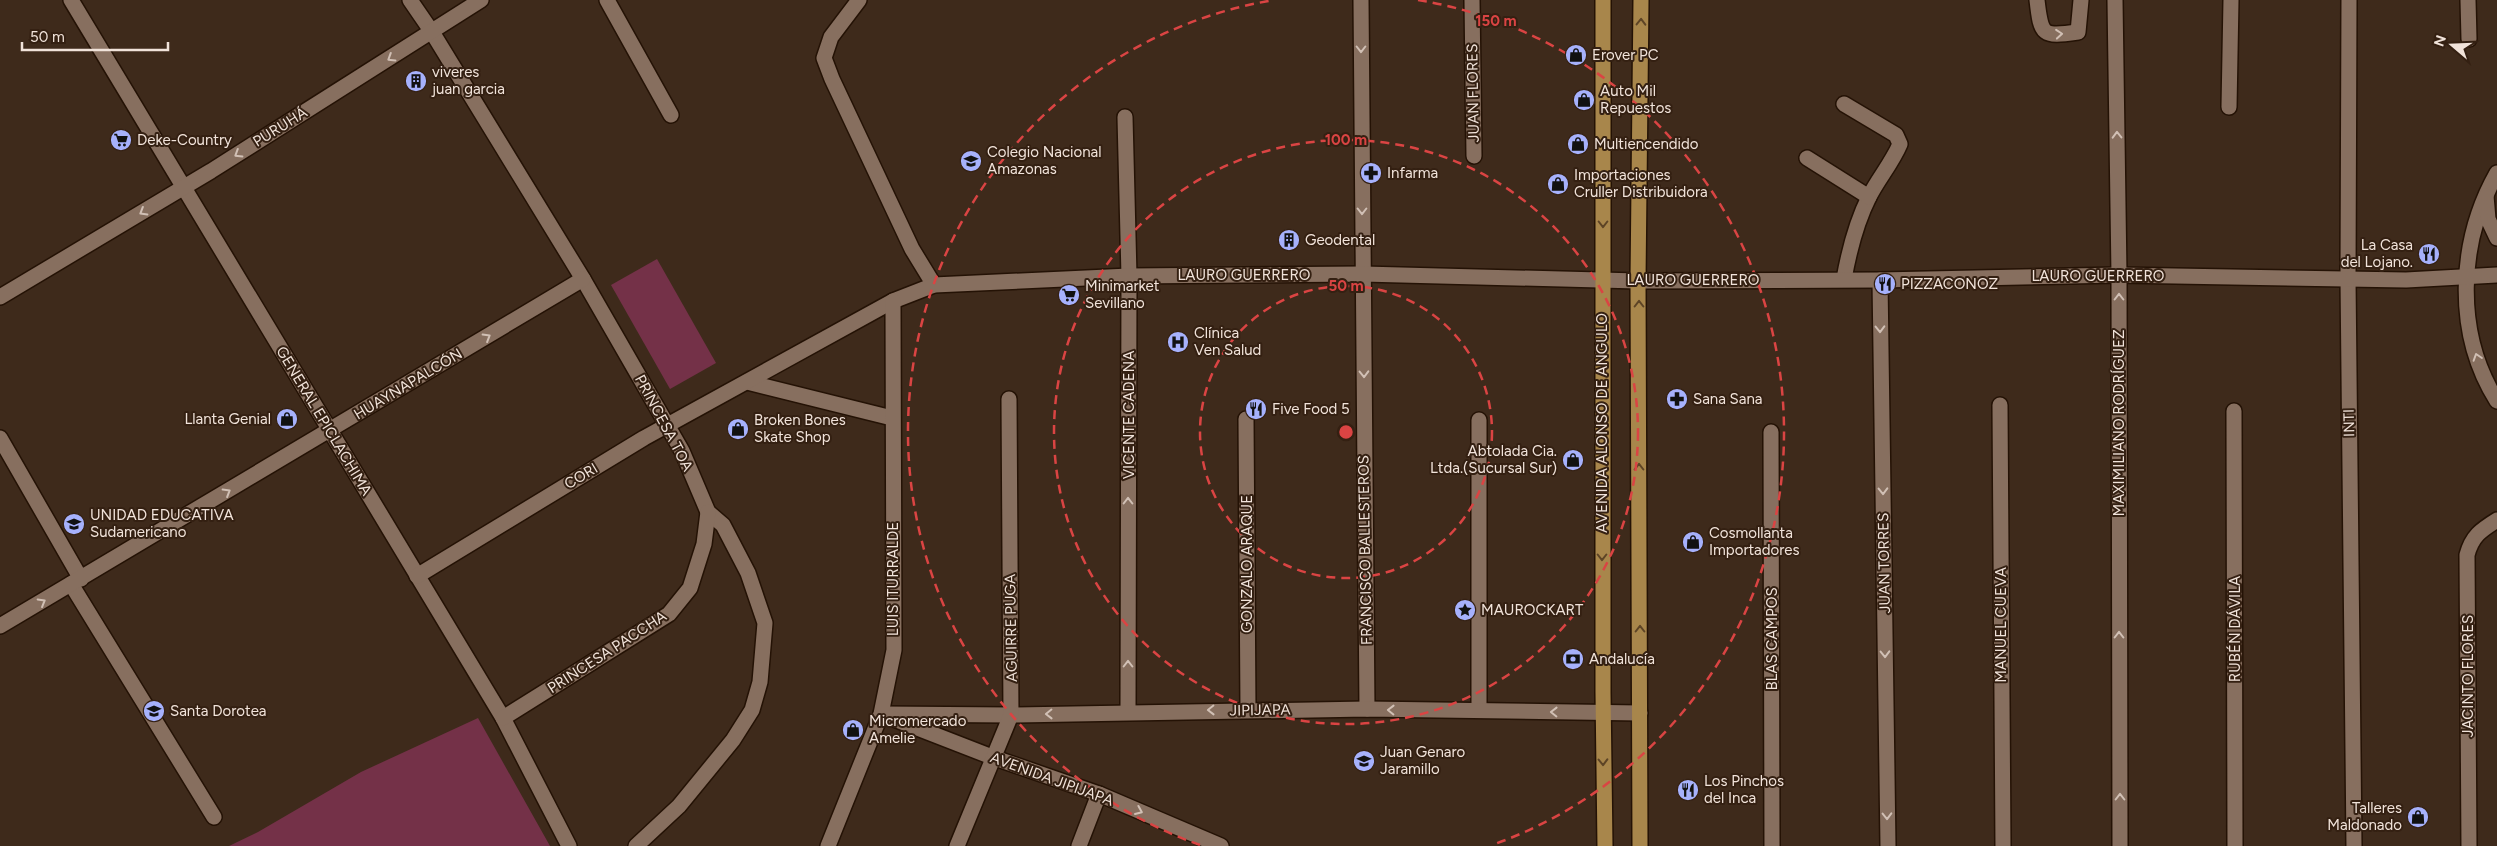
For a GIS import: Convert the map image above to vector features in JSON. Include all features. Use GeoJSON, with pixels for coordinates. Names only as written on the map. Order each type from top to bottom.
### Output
{"type":"FeatureCollection","features":[{"type":"Feature","properties":{"kind":"main road","name":"AVENIDA ALONSO DE ANGULO"},"geometry":{"type":"LineString","coordinates":[[1603,0],[1603,713],[1605,846]]}},
{"type":"Feature","properties":{"kind":"main road"},"geometry":{"type":"LineString","coordinates":[[1640,846],[1638,281],[1641,0]]}},
{"type":"Feature","properties":{"kind":"street","name":"GENERAL EPICLACHIMA"},"geometry":{"type":"LineString","coordinates":[[72,0],[503,718],[569,846]]}},
{"type":"Feature","properties":{"kind":"street","name":"PRINCESA TOA"},"geometry":{"type":"LineString","coordinates":[[410,0],[432,32],[583,279],[682,451],[708,512],[723,525],[748,573],[765,623],[760,682],[752,710],[733,740],[679,806],[636,846]]}},
{"type":"Feature","properties":{"kind":"street","name":"PURUHÁ"},"geometry":{"type":"LineString","coordinates":[[0,297],[184,187],[481,0]]}},
{"type":"Feature","properties":{"kind":"street"},"geometry":{"type":"LineString","coordinates":[[607,0],[671,115]]}},
{"type":"Feature","properties":{"kind":"street"},"geometry":{"type":"LineString","coordinates":[[859,0],[830,37],[824,58],[832,80],[912,249],[934,285]]}},
{"type":"Feature","properties":{"kind":"street","name":"FRANCISCO BALLESTEROS"},"geometry":{"type":"LineString","coordinates":[[1361,0],[1367,709]]}},
{"type":"Feature","properties":{"kind":"street","name":"JUAN FLORES"},"geometry":{"type":"LineString","coordinates":[[1472,0],[1474,156]]}},
{"type":"Feature","properties":{"kind":"street"},"geometry":{"type":"LineString","coordinates":[[2037,0],[2040,26],[2044,32],[2052,35],[2078,32],[2080,0]]}},
{"type":"Feature","properties":{"kind":"street","name":"MAXIMILIANO RODRÍGUEZ"},"geometry":{"type":"LineString","coordinates":[[2115,0],[2119,274],[2120,846]]}},
{"type":"Feature","properties":{"kind":"street"},"geometry":{"type":"LineString","coordinates":[[2229,107],[2232,0]]}},
{"type":"Feature","properties":{"kind":"street","name":"INTI"},"geometry":{"type":"LineString","coordinates":[[2349,0],[2348,279],[2354,846]]}},
{"type":"Feature","properties":{"kind":"street"},"geometry":{"type":"LineString","coordinates":[[2468,0],[2469,39]]}},
{"type":"Feature","properties":{"kind":"street"},"geometry":{"type":"LineString","coordinates":[[1844,104],[1896,136],[1900,144],[1894,157],[1869,196],[1856,230],[1844,279]]}},
{"type":"Feature","properties":{"kind":"street","name":"VICENTE CADENA"},"geometry":{"type":"LineString","coordinates":[[1125,117],[1129,276],[1128,712]]}},
{"type":"Feature","properties":{"kind":"street"},"geometry":{"type":"LineString","coordinates":[[1807,158],[1869,196]]}},
{"type":"Feature","properties":{"kind":"street"},"geometry":{"type":"LineString","coordinates":[[2497,173],[2486,193],[2471,238],[2466,276],[2468,317],[2476,356],[2497,401]]}},
{"type":"Feature","properties":{"kind":"street"},"geometry":{"type":"LineString","coordinates":[[2486,193],[2488,219],[2497,238]]}},
{"type":"Feature","properties":{"kind":"street","name":"LAURO GUERRERO"},"geometry":{"type":"LineString","coordinates":[[893,301],[934,285],[1129,276],[1363,274],[1638,281],[1880,280],[2119,274],[2406,280],[2497,274]]}},
{"type":"Feature","properties":{"kind":"street","name":"HUAYNAPALCÓN"},"geometry":{"type":"LineString","coordinates":[[0,626],[583,279]]}},
{"type":"Feature","properties":{"kind":"street","name":"JUAN TORRES"},"geometry":{"type":"LineString","coordinates":[[1880,280],[1888,846]]}},
{"type":"Feature","properties":{"kind":"street","name":"CORI"},"geometry":{"type":"LineString","coordinates":[[417,576],[667,425],[893,301]]}},
{"type":"Feature","properties":{"kind":"street","name":"LUIS ITURRALDE"},"geometry":{"type":"LineString","coordinates":[[828,846],[881,714],[894,650],[893,301]]}},
{"type":"Feature","properties":{"kind":"street"},"geometry":{"type":"LineString","coordinates":[[747,382],[892,418]]}},
{"type":"Feature","properties":{"kind":"street","name":"AGUIRRE PUGA"},"geometry":{"type":"LineString","coordinates":[[958,846],[992,757],[1012,715],[1009,399]]}},
{"type":"Feature","properties":{"kind":"street","name":"MANUEL CUEVA"},"geometry":{"type":"LineString","coordinates":[[2000,404],[2003,846]]}},
{"type":"Feature","properties":{"kind":"street","name":"RUBÉN DÁVILA"},"geometry":{"type":"LineString","coordinates":[[2234,411],[2235,846]]}},
{"type":"Feature","properties":{"kind":"street","name":"GONZALO ARAQUE"},"geometry":{"type":"LineString","coordinates":[[1246,419],[1248,710]]}},
{"type":"Feature","properties":{"kind":"street"},"geometry":{"type":"LineString","coordinates":[[1478,710],[1479,420]]}},
{"type":"Feature","properties":{"kind":"street","name":"BLAS CAMPOS"},"geometry":{"type":"LineString","coordinates":[[1771,432],[1772,846]]}},
{"type":"Feature","properties":{"kind":"street"},"geometry":{"type":"LineString","coordinates":[[0,438],[76,582],[214,817]]}},
{"type":"Feature","properties":{"kind":"street","name":"PRINCESA PACCHA"},"geometry":{"type":"LineString","coordinates":[[503,718],[669,614],[690,588],[704,544],[708,512]]}},
{"type":"Feature","properties":{"kind":"street","name":"JACINTO FLORES"},"geometry":{"type":"LineString","coordinates":[[2469,846],[2467,555],[2471,542],[2478,531],[2497,520]]}},
{"type":"Feature","properties":{"kind":"street","name":"JIPIJAPA"},"geometry":{"type":"LineString","coordinates":[[881,714],[1012,715],[1367,709],[1640,713]]}},
{"type":"Feature","properties":{"kind":"street","name":"AVENIDA JIPIJAPA"},"geometry":{"type":"LineString","coordinates":[[881,714],[992,757],[1099,794],[1213,844]]}},
{"type":"Feature","properties":{"kind":"street"},"geometry":{"type":"LineString","coordinates":[[1079,846],[1099,794]]}},
{"type":"Feature","properties":{"kind":"shaded area"},"geometry":{"type":"Polygon","coordinates":[[[657,259],[716,363],[670,389],[611,285],[657,259]]]}},
{"type":"Feature","properties":{"kind":"shaded area"},"geometry":{"type":"Polygon","coordinates":[[[478,718],[550,846],[229,846],[258,832],[361,772],[478,718]]]}},
{"type":"Feature","properties":{"kind":"place","name":"Erover PC"},"geometry":{"type":"Point","coordinates":[1576,55]}},
{"type":"Feature","properties":{"kind":"place","name":"viveres juan garcia"},"geometry":{"type":"Point","coordinates":[416,81]}},
{"type":"Feature","properties":{"kind":"place","name":"Auto Mil Repuestos"},"geometry":{"type":"Point","coordinates":[1584,100]}},
{"type":"Feature","properties":{"kind":"place","name":"Deke-Country"},"geometry":{"type":"Point","coordinates":[121,140]}},
{"type":"Feature","properties":{"kind":"place","name":"Multiencendido"},"geometry":{"type":"Point","coordinates":[1578,144]}},
{"type":"Feature","properties":{"kind":"place","name":"Colegio Nacional Amazonas"},"geometry":{"type":"Point","coordinates":[971,161]}},
{"type":"Feature","properties":{"kind":"place","name":"Infarma"},"geometry":{"type":"Point","coordinates":[1371,173]}},
{"type":"Feature","properties":{"kind":"place","name":"Importaciones Cruller Distribuidora"},"geometry":{"type":"Point","coordinates":[1558,184]}},
{"type":"Feature","properties":{"kind":"place","name":"Geodental"},"geometry":{"type":"Point","coordinates":[1289,240]}},
{"type":"Feature","properties":{"kind":"place","name":"La Casa del Lojano."},"geometry":{"type":"Point","coordinates":[2429,254]}},
{"type":"Feature","properties":{"kind":"place","name":"PIZZACONOZ"},"geometry":{"type":"Point","coordinates":[1885,284]}},
{"type":"Feature","properties":{"kind":"place","name":"Minimarket Sevillano"},"geometry":{"type":"Point","coordinates":[1069,295]}},
{"type":"Feature","properties":{"kind":"place","name":"Clínica Ven Salud"},"geometry":{"type":"Point","coordinates":[1178,342]}},
{"type":"Feature","properties":{"kind":"place","name":"Sana Sana"},"geometry":{"type":"Point","coordinates":[1677,399]}},
{"type":"Feature","properties":{"kind":"place","name":"Five Food 5"},"geometry":{"type":"Point","coordinates":[1256,409]}},
{"type":"Feature","properties":{"kind":"place","name":"Llanta Genial"},"geometry":{"type":"Point","coordinates":[287,419]}},
{"type":"Feature","properties":{"kind":"place","name":"Broken Bones Skate Shop"},"geometry":{"type":"Point","coordinates":[738,429]}},
{"type":"Feature","properties":{"kind":"place","name":"Abtolada Cia. Ltda.(Sucursal Sur)"},"geometry":{"type":"Point","coordinates":[1573,460]}},
{"type":"Feature","properties":{"kind":"place","name":"UNIDAD EDUCATIVA Sudamericano"},"geometry":{"type":"Point","coordinates":[74,524]}},
{"type":"Feature","properties":{"kind":"place","name":"Cosmollanta Importadores"},"geometry":{"type":"Point","coordinates":[1693,542]}},
{"type":"Feature","properties":{"kind":"place","name":"MAUROCKART"},"geometry":{"type":"Point","coordinates":[1465,610]}},
{"type":"Feature","properties":{"kind":"place","name":"Andalucía"},"geometry":{"type":"Point","coordinates":[1573,659]}},
{"type":"Feature","properties":{"kind":"place","name":"Santa Dorotea"},"geometry":{"type":"Point","coordinates":[154,711]}},
{"type":"Feature","properties":{"kind":"place","name":"Micromercado Amelie"},"geometry":{"type":"Point","coordinates":[853,730]}},
{"type":"Feature","properties":{"kind":"place","name":"Juan Genaro Jaramillo"},"geometry":{"type":"Point","coordinates":[1364,761]}},
{"type":"Feature","properties":{"kind":"place","name":"Los Pinchos del Inca"},"geometry":{"type":"Point","coordinates":[1688,790]}},
{"type":"Feature","properties":{"kind":"place","name":"Talleres Maldonado"},"geometry":{"type":"Point","coordinates":[2418,817]}}]}
